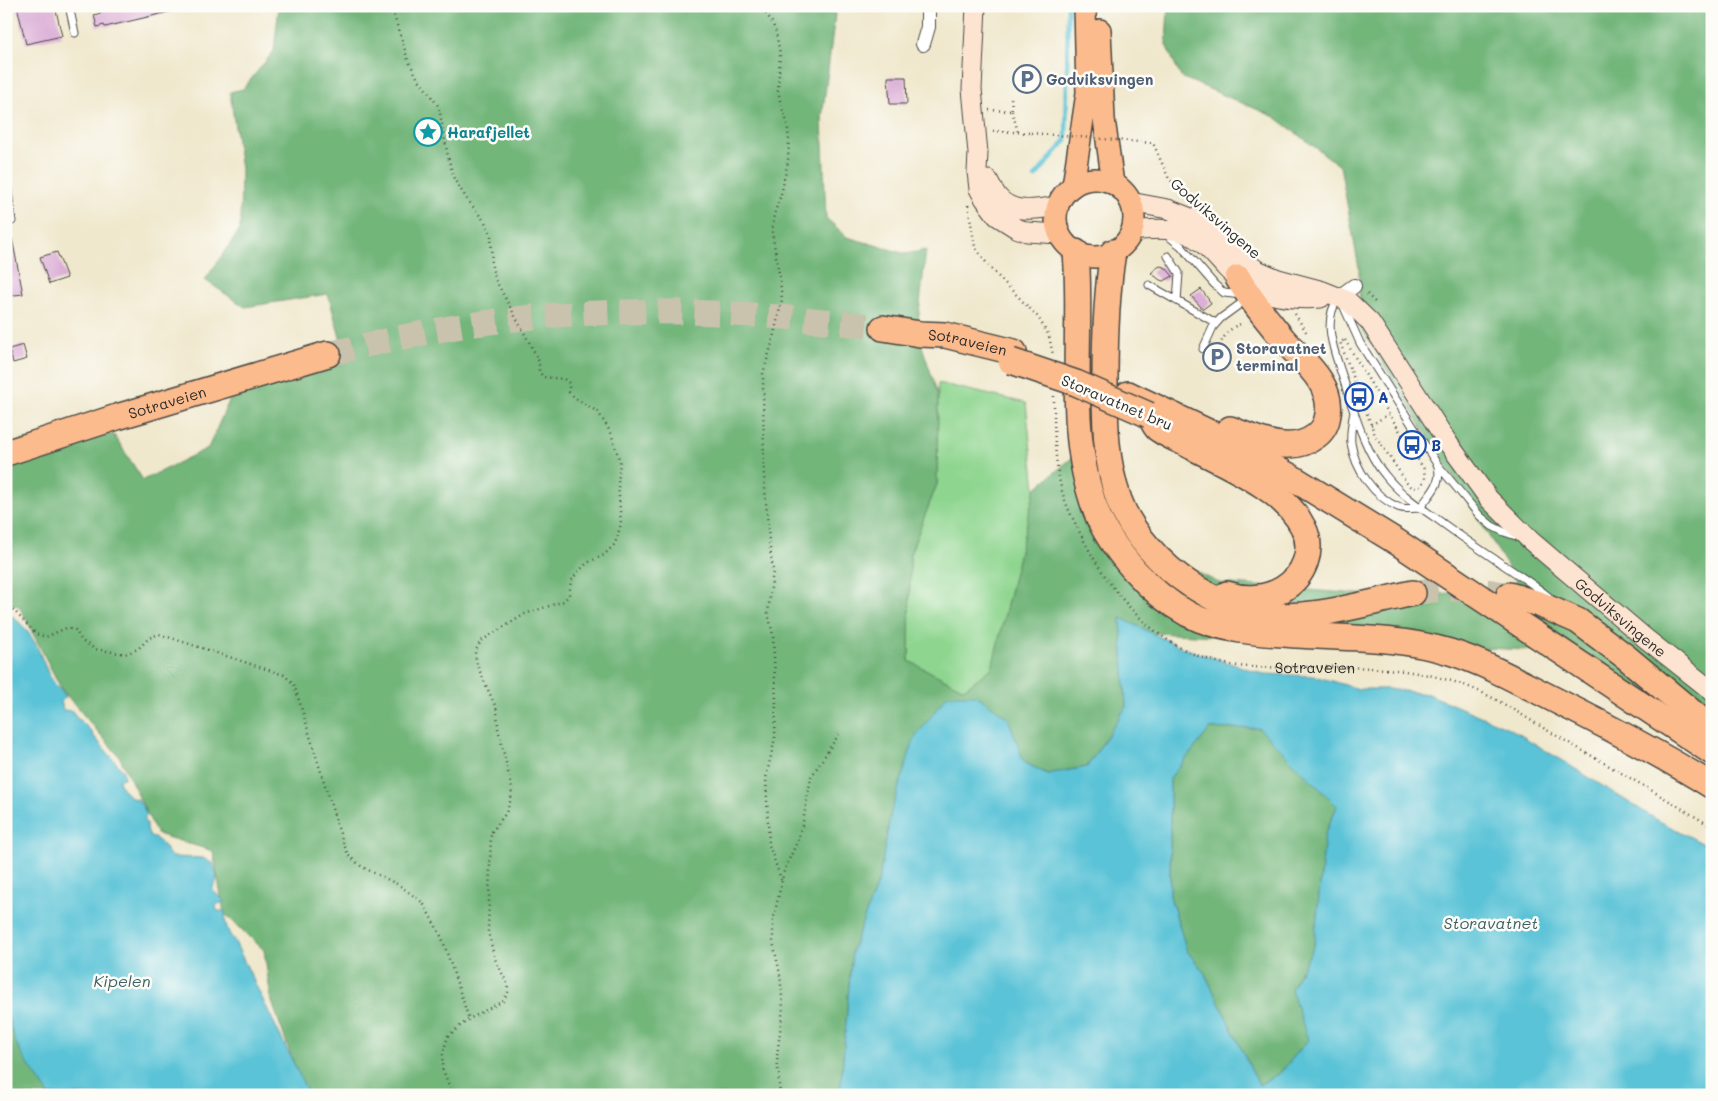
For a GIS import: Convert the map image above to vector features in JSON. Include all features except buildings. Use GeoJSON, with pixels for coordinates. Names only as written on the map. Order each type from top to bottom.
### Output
{"type":"FeatureCollection","features":[{"type":"Feature","properties":{"kind":"highway"},"geometry":{"type":"LineString","coordinates":[[1068,243],[1078,293],[1080,438],[1083,467],[1089,493],[1096,514],[1112,542],[1138,574],[1165,598],[1189,614],[1214,624],[1238,630],[1270,634],[1381,640],[1450,652],[1521,683],[1616,731],[1712,786]]}},
{"type":"Feature","properties":{"kind":"highway"},"geometry":{"type":"LineString","coordinates":[[1114,252],[1104,357],[1105,417],[1109,462],[1119,500],[1130,521],[1157,558],[1185,580],[1214,599],[1253,613],[1289,616],[1324,612],[1412,593]]}},
{"type":"Feature","properties":{"kind":"highway"},"geometry":{"type":"LineString","coordinates":[[1219,443],[1253,437],[1287,446],[1297,446],[1311,440],[1321,432],[1327,422],[1330,406],[1327,394],[1320,380],[1310,366],[1289,346],[1247,281]]}},
{"type":"Feature","properties":{"kind":"highway","name":"Sotraveien"},"geometry":{"type":"LineString","coordinates":[[883,328],[920,334],[941,343],[1013,356]]}},
{"type":"Feature","properties":{"kind":"highway","name":"Sotraveien"},"geometry":{"type":"LineString","coordinates":[[6,453],[117,417],[328,354]]}},
{"type":"Feature","properties":{"kind":"highway","name":"Storavatnet bru"},"geometry":{"type":"LineString","coordinates":[[1013,356],[1122,391],[1219,443]]}},
{"type":"Feature","properties":{"kind":"highway","name":"Storavatnet bru"},"geometry":{"type":"LineString","coordinates":[[1013,356],[1150,415],[1157,428],[1219,443]]}},
{"type":"Feature","properties":{"kind":"highway"},"geometry":{"type":"LineString","coordinates":[[1185,580],[1240,598],[1255,598],[1282,590],[1295,579],[1305,565],[1308,553],[1308,542],[1304,528],[1292,510],[1219,443]]}},
{"type":"Feature","properties":{"kind":"highway"},"geometry":{"type":"LineString","coordinates":[[1219,443],[1291,477],[1396,542],[1570,667],[1712,774]]}},
{"type":"Feature","properties":{"kind":"highway"},"geometry":{"type":"LineString","coordinates":[[1509,595],[1539,604],[1578,622],[1626,657],[1712,729]]}},
{"type":"Feature","properties":{"kind":"highway"},"geometry":{"type":"LineString","coordinates":[[1570,667],[1712,752]]}},
{"type":"Feature","properties":{"kind":"main road"},"geometry":{"type":"LineString","coordinates":[[976,6],[972,89],[978,154],[977,172],[980,189],[984,198],[997,216],[1016,228],[1068,243],[1085,256],[1095,257],[1114,252],[1122,247],[1128,239],[1132,230],[1134,216],[1130,202],[1126,195],[1113,184],[1097,180],[1080,182],[1073,186],[1062,198],[1058,206],[1056,220],[1068,243]]}},
{"type":"Feature","properties":{"kind":"main road"},"geometry":{"type":"LineString","coordinates":[[1073,186],[1088,93],[1085,6]]}},
{"type":"Feature","properties":{"kind":"main road"},"geometry":{"type":"LineString","coordinates":[[1099,6],[1104,119],[1113,184]]}},
{"type":"Feature","properties":{"kind":"main road"},"geometry":{"type":"LineString","coordinates":[[978,154],[986,175],[998,197],[1006,205],[1032,210],[1058,206]]}},
{"type":"Feature","properties":{"kind":"main road","name":"Godviksvingene"},"geometry":{"type":"LineString","coordinates":[[1130,202],[1168,208],[1196,220],[1214,233],[1243,260],[1247,281]]}},
{"type":"Feature","properties":{"kind":"main road","name":"Godviksvingene"},"geometry":{"type":"LineString","coordinates":[[1132,230],[1172,229],[1187,233],[1203,243],[1228,270],[1247,281],[1255,289],[1269,295],[1285,298],[1314,299],[1347,292],[1348,300],[1370,322],[1470,475],[1489,499],[1531,541],[1645,638],[1712,691]]}},
{"type":"Feature","properties":{"kind":"street"},"geometry":{"type":"LineString","coordinates":[[923,44],[928,27],[928,6]]}},
{"type":"Feature","properties":{"kind":"lane"},"geometry":{"type":"LineString","coordinates":[[69,6],[75,33]]}},
{"type":"Feature","properties":{"kind":"lane"},"geometry":{"type":"LineString","coordinates":[[6,176],[12,222]]}},
{"type":"Feature","properties":{"kind":"lane"},"geometry":{"type":"LineString","coordinates":[[1168,256],[1179,273],[1177,301]]}},
{"type":"Feature","properties":{"kind":"lane"},"geometry":{"type":"LineString","coordinates":[[1203,349],[1210,332],[1247,281]]}},
{"type":"Feature","properties":{"kind":"lane"},"geometry":{"type":"LineString","coordinates":[[1149,285],[1216,323]]}},
{"type":"Feature","properties":{"kind":"lane"},"geometry":{"type":"LineString","coordinates":[[1347,292],[1335,303],[1331,315],[1331,338],[1354,410],[1374,459],[1384,475],[1397,489],[1422,508],[1539,589],[1578,622]]}},
{"type":"Feature","properties":{"kind":"lane","name":"Godviksvingene"},"geometry":{"type":"LineString","coordinates":[[1347,292],[1360,343],[1437,464],[1480,516],[1492,526],[1531,541]]}},
{"type":"Feature","properties":{"kind":"lane"},"geometry":{"type":"LineString","coordinates":[[1354,410],[1351,443],[1356,460],[1368,482],[1382,497],[1400,508],[1422,508]]}},
{"type":"Feature","properties":{"kind":"lane"},"geometry":{"type":"LineString","coordinates":[[1422,508],[1422,505],[1439,482],[1437,464]]}},
{"type":"Feature","properties":{"kind":"path"},"geometry":{"type":"LineString","coordinates":[[391,6],[408,60],[417,77],[439,107],[454,179],[485,222],[491,234],[492,268],[496,281],[535,353],[539,362],[539,372],[543,377],[564,379],[569,383],[569,392],[598,412],[611,433],[620,462],[618,484],[621,524],[615,544],[604,554],[587,563],[578,572],[571,581],[569,595],[564,601],[525,614],[482,641],[476,652],[477,665],[497,710],[498,728],[512,789],[506,813],[491,833],[488,932],[496,959],[507,983],[508,992],[503,1001],[469,1019],[448,1036],[443,1052],[442,1068],[453,1095]]}},
{"type":"Feature","properties":{"kind":"path"},"geometry":{"type":"LineString","coordinates":[[759,6],[771,20],[776,32],[780,54],[778,91],[780,105],[786,122],[788,140],[788,161],[774,214],[772,233],[782,300],[763,373],[764,475],[773,570],[768,613],[773,635],[776,701],[775,738],[766,778],[770,845],[782,882]]}},
{"type":"Feature","properties":{"kind":"path"},"geometry":{"type":"LineString","coordinates":[[1011,96],[1012,111],[1018,132]]}},
{"type":"Feature","properties":{"kind":"path"},"geometry":{"type":"LineString","coordinates":[[988,117],[988,110],[1012,111]]}},
{"type":"Feature","properties":{"kind":"path","name":"Godviksvingene"},"geometry":{"type":"LineString","coordinates":[[988,131],[1153,143],[1169,179],[1197,204]]}},
{"type":"Feature","properties":{"kind":"path"},"geometry":{"type":"LineString","coordinates":[[968,205],[975,248],[991,269],[1038,317],[1049,336],[1053,349]]}},
{"type":"Feature","properties":{"kind":"path"},"geometry":{"type":"LineString","coordinates":[[1293,310],[1310,338]]}},
{"type":"Feature","properties":{"kind":"path"},"geometry":{"type":"LineString","coordinates":[[1345,340],[1424,469],[1425,479],[1421,486],[1413,488],[1406,483],[1375,436],[1371,425],[1340,342],[1345,340]]}},
{"type":"Feature","properties":{"kind":"path","name":"Sotraveien"},"geometry":{"type":"LineString","coordinates":[[1054,393],[1056,452],[1061,487],[1067,509],[1091,554],[1123,601],[1164,638],[1193,654],[1227,664],[1263,667],[1373,668],[1411,671],[1450,680],[1491,697],[1712,826]]}},
{"type":"Feature","properties":{"kind":"path"},"geometry":{"type":"LineString","coordinates":[[1371,425],[1389,414]]}},
{"type":"Feature","properties":{"kind":"path"},"geometry":{"type":"LineString","coordinates":[[6,602],[36,634],[46,637],[66,628],[75,630],[82,641],[96,649],[125,654],[138,648],[148,638],[159,634],[284,674],[294,684],[348,855],[362,867],[400,885],[423,904],[442,938],[469,1019]]}},
{"type":"Feature","properties":{"kind":"path"},"geometry":{"type":"LineString","coordinates":[[780,1095],[778,1056],[784,1008],[780,974],[773,942],[772,921],[782,882],[803,822],[811,777],[839,734]]}},
{"type":"Feature","properties":{"kind":"green space"},"geometry":{"type":"Polygon","coordinates":[[[279,6],[836,6],[822,118],[826,218],[847,237],[906,254],[926,250],[917,331],[938,395],[937,484],[910,554],[909,661],[964,689],[992,668],[1035,489],[1086,446],[1127,537],[1219,583],[1385,596],[1522,590],[1360,326],[1359,268],[1340,166],[1275,117],[1181,77],[1166,45],[1168,7],[1712,6],[1712,749],[1573,652],[1152,633],[1121,618],[1126,707],[1087,767],[1047,774],[1024,762],[891,812],[879,879],[852,950],[840,1095],[305,1095],[271,999],[264,950],[224,913],[213,851],[157,834],[119,756],[62,690],[19,606],[6,603],[6,444],[75,429],[114,435],[143,480],[208,448],[238,381],[271,381],[343,348],[328,294],[245,307],[205,280],[240,230],[241,169],[230,92],[243,89],[274,51],[279,6]]]}},
{"type":"Feature","properties":{"kind":"green space"},"geometry":{"type":"Polygon","coordinates":[[[938,383],[1026,403],[1035,489],[992,668],[964,689],[909,661],[910,554],[937,484],[938,383]]]}},
{"type":"Feature","properties":{"kind":"green space"},"geometry":{"type":"Polygon","coordinates":[[[1259,728],[1337,806],[1325,834],[1314,946],[1291,989],[1308,1040],[1281,1072],[1259,1085],[1204,972],[1187,951],[1170,896],[1170,778],[1210,729],[1259,728]]]}},
{"type":"Feature","properties":{"kind":"green space"},"geometry":{"type":"Polygon","coordinates":[[[6,1012],[18,1023],[56,1095],[6,1095],[6,1012]]]}},
{"type":"Feature","properties":{"kind":"water","name":"Kipelen"},"geometry":{"type":"Polygon","coordinates":[[[6,612],[22,626],[35,643],[51,678],[66,697],[61,701],[63,710],[73,711],[77,719],[92,732],[123,771],[124,778],[119,779],[121,785],[128,795],[138,799],[147,814],[144,820],[150,837],[161,842],[172,857],[203,858],[213,864],[217,879],[213,891],[225,901],[216,905],[217,911],[225,911],[226,923],[231,937],[309,1095],[49,1095],[26,1062],[15,1041],[6,1011],[6,612]]]}},
{"type":"Feature","properties":{"kind":"water","name":"Storavatnet"},"geometry":{"type":"Polygon","coordinates":[[[1121,618],[1183,648],[1264,674],[1314,676],[1359,689],[1388,689],[1428,694],[1511,729],[1659,821],[1712,848],[1712,1095],[840,1095],[852,950],[879,879],[891,812],[914,739],[947,695],[976,695],[1008,718],[1024,762],[1047,774],[1087,767],[1126,707],[1121,618]],[[1259,728],[1210,729],[1170,778],[1170,896],[1187,951],[1204,972],[1259,1085],[1281,1072],[1308,1040],[1291,989],[1314,946],[1325,834],[1337,806],[1259,728]]]}},
{"type":"Feature","properties":{"kind":"waterway"},"geometry":{"type":"LineString","coordinates":[[1035,177],[1066,140],[1068,6]]}},
{"type":"Feature","properties":{"kind":"tunnel"},"geometry":{"type":"LineString","coordinates":[[328,354],[398,338],[469,325],[572,314],[624,312],[728,314],[779,317],[883,328]]}},
{"type":"Feature","properties":{"kind":"tunnel"},"geometry":{"type":"LineString","coordinates":[[1413,593],[1461,589],[1509,595]]}},
{"type":"Feature","properties":{"kind":"place","name":"Godviksvingen"},"geometry":{"type":"Point","coordinates":[1027,79]}},
{"type":"Feature","properties":{"kind":"place","name":"Harafjellet"},"geometry":{"type":"Point","coordinates":[428,132]}},
{"type":"Feature","properties":{"kind":"place","name":"Storavatnet terminal"},"geometry":{"type":"Point","coordinates":[1217,357]}},
{"type":"Feature","properties":{"kind":"place","name":"A"},"geometry":{"type":"Point","coordinates":[1359,397]}},
{"type":"Feature","properties":{"kind":"place","name":"B"},"geometry":{"type":"Point","coordinates":[1412,445]}}]}
